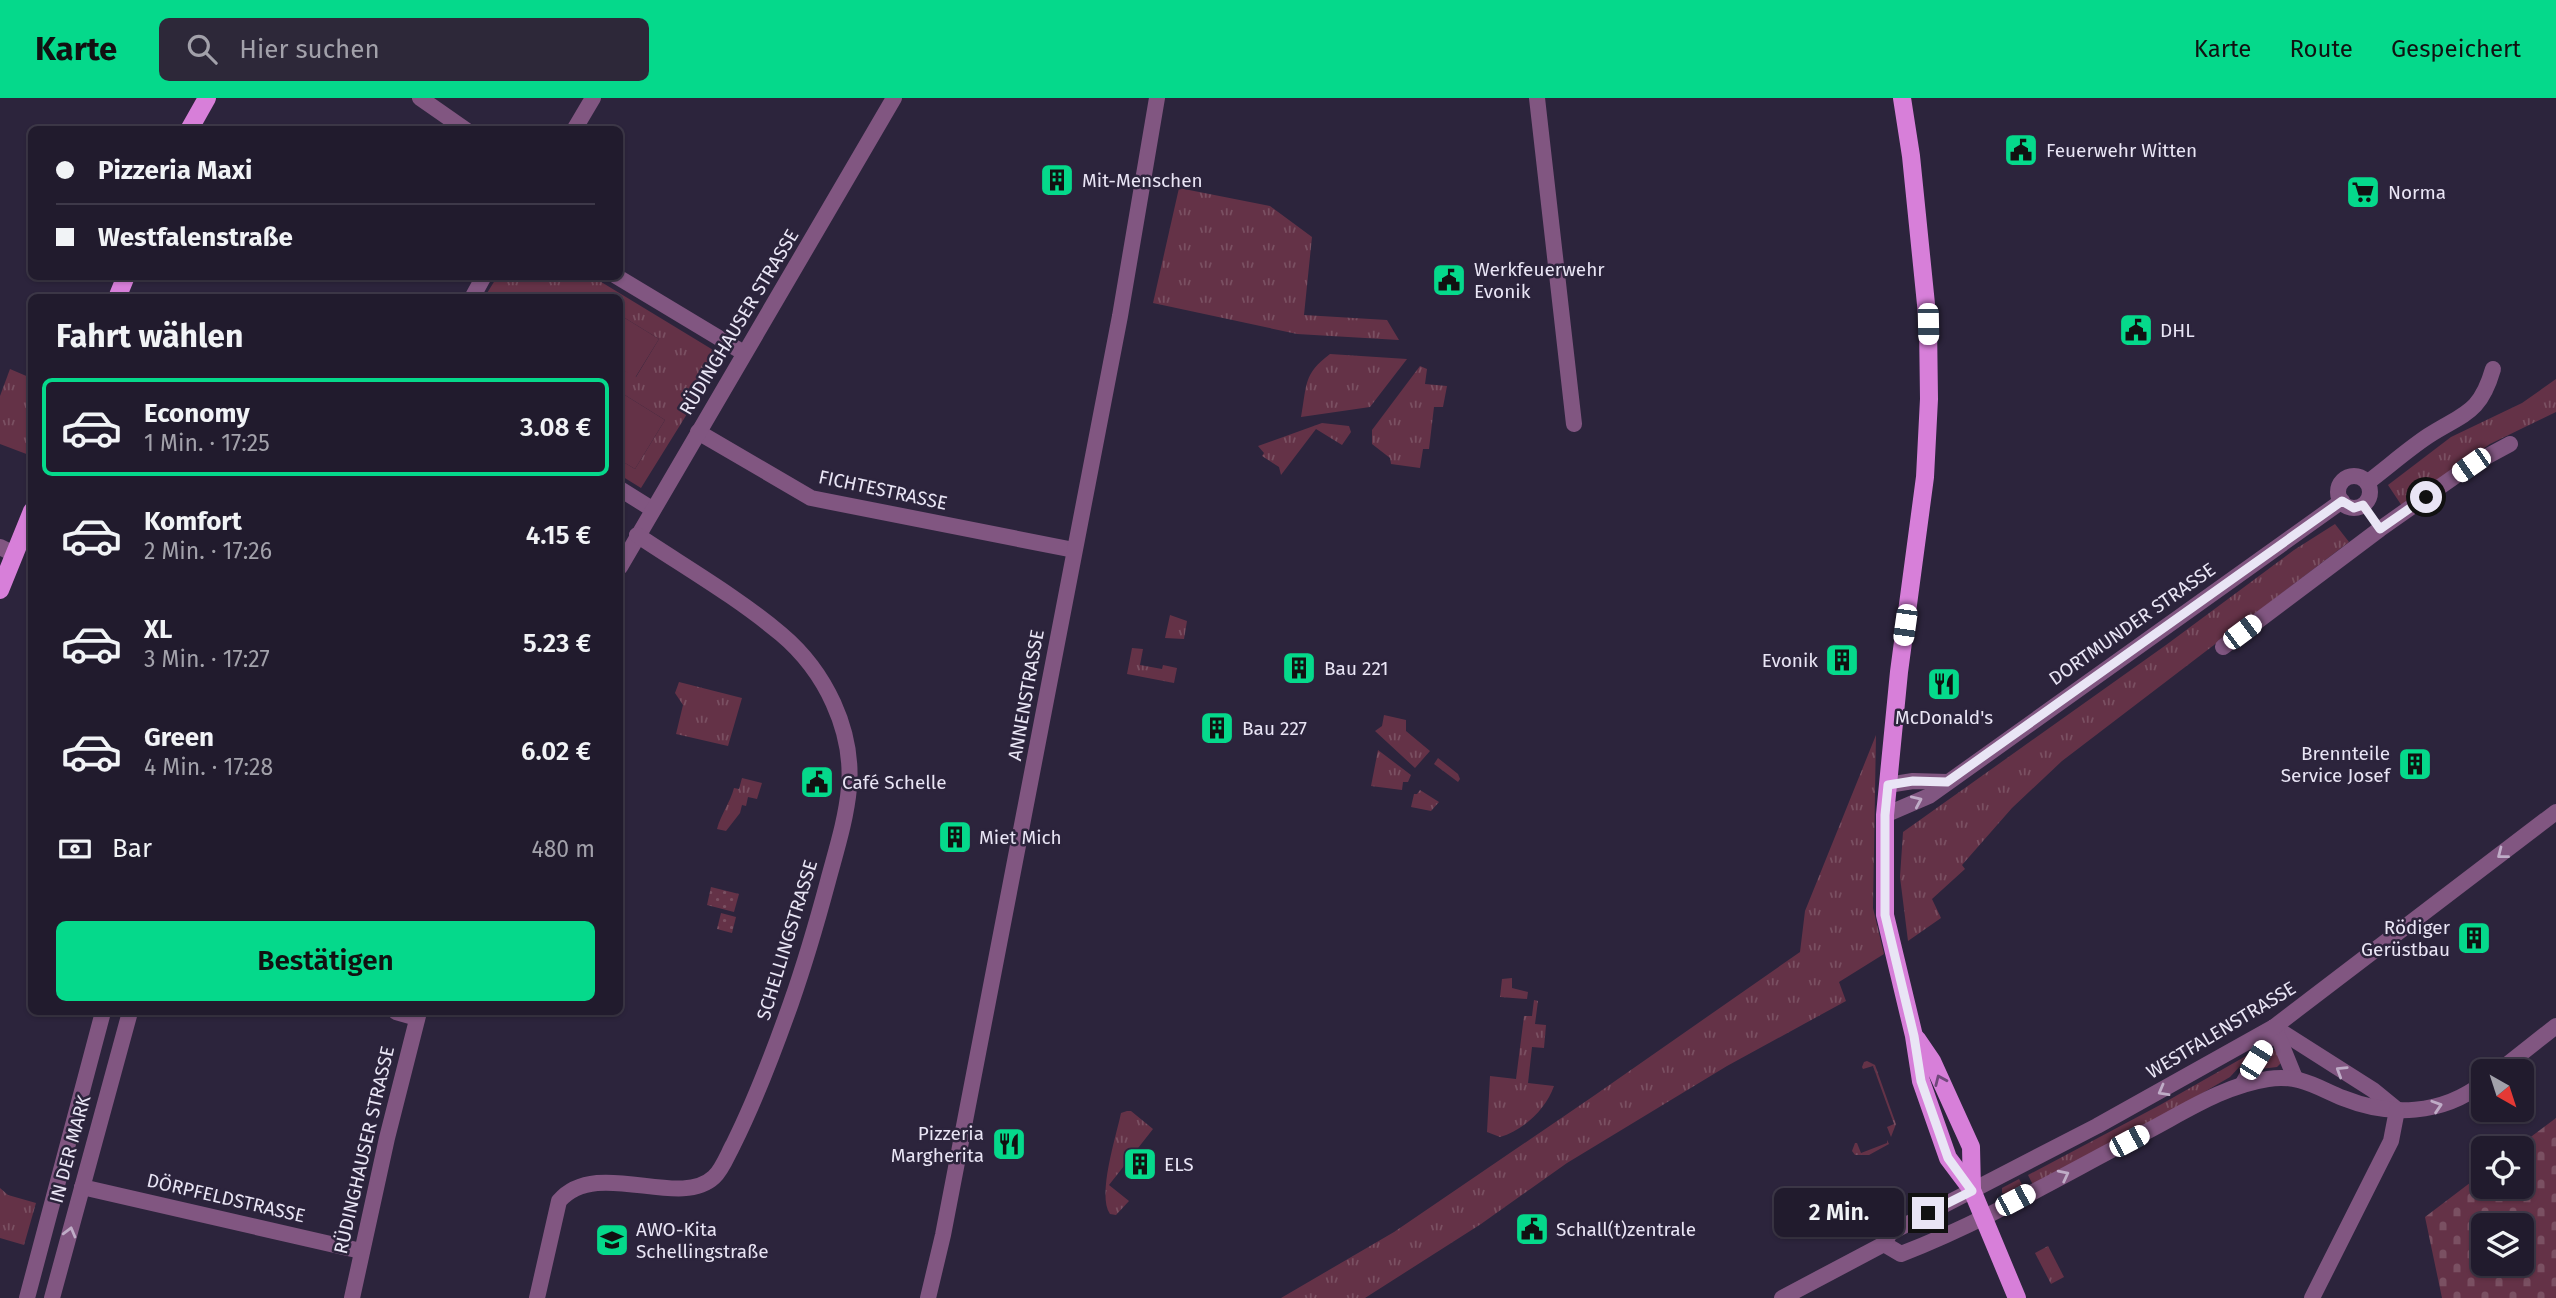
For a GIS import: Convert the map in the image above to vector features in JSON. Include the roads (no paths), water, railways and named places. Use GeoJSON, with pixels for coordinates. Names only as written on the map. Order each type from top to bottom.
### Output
{"type":"FeatureCollection","features":[{"type":"Feature","properties":{"kind":"main road"},"geometry":{"type":"LineString","coordinates":[[191,126],[207,98]]}},
{"type":"Feature","properties":{"kind":"main road"},"geometry":{"type":"LineString","coordinates":[[1902,98],[1911,156],[1928,324],[1929,399],[1925,478],[1902,649],[1885,815],[1885,915],[1914,1036],[1921,1081],[1948,1158],[1972,1191]]}},
{"type":"Feature","properties":{"kind":"main road"},"geometry":{"type":"LineString","coordinates":[[0,590],[7,551],[28,517]]}},
{"type":"Feature","properties":{"kind":"main road"},"geometry":{"type":"LineString","coordinates":[[1914,1036],[1932,1061],[1971,1147],[1972,1191],[1981,1218],[2017,1298]]}},
{"type":"Feature","properties":{"kind":"street"},"geometry":{"type":"LineString","coordinates":[[420,98],[460,126]]}},
{"type":"Feature","properties":{"kind":"street"},"geometry":{"type":"LineString","coordinates":[[576,126],[593,98]]}},
{"type":"Feature","properties":{"kind":"street","name":"RÜDINGHAUSER STRASSE"},"geometry":{"type":"LineString","coordinates":[[623,561],[894,98]]}},
{"type":"Feature","properties":{"kind":"street","name":"ANNENSTRASSE"},"geometry":{"type":"LineString","coordinates":[[928,1298],[943,1235],[1031,789],[1120,316],[1157,98]]}},
{"type":"Feature","properties":{"kind":"street"},"geometry":{"type":"LineString","coordinates":[[1537,98],[1574,424]]}},
{"type":"Feature","properties":{"kind":"street"},"geometry":{"type":"LineString","coordinates":[[623,280],[744,353]]}},
{"type":"Feature","properties":{"kind":"street"},"geometry":{"type":"LineString","coordinates":[[2368,482],[2430,436],[2470,411],[2484,396],[2493,369]]}},
{"type":"Feature","properties":{"kind":"street","name":"FICHTESTRASSE"},"geometry":{"type":"LineString","coordinates":[[698,432],[811,498],[1074,550]]}},
{"type":"Feature","properties":{"kind":"street"},"geometry":{"type":"LineString","coordinates":[[2223,647],[2380,529],[2471,465],[2510,444]]}},
{"type":"Feature","properties":{"kind":"street"},"geometry":{"type":"LineString","coordinates":[[2355,475],[2368,482],[2370,495],[2363,505],[2354,508],[2339,497],[2339,486],[2346,478],[2355,475]]}},
{"type":"Feature","properties":{"kind":"street"},"geometry":{"type":"LineString","coordinates":[[623,491],[652,509]]}},
{"type":"Feature","properties":{"kind":"street","name":"DORTMUNDER STRASSE"},"geometry":{"type":"LineString","coordinates":[[1885,815],[1929,796],[2342,501]]}},
{"type":"Feature","properties":{"kind":"street"},"geometry":{"type":"LineString","coordinates":[[2363,505],[2380,529]]}},
{"type":"Feature","properties":{"kind":"street","name":"SCHELLINGSTRASSE"},"geometry":{"type":"LineString","coordinates":[[537,1298],[559,1201],[566,1194],[580,1185],[611,1183],[693,1189],[715,1177],[719,1171],[764,1078],[804,966],[840,838],[848,793],[849,761],[844,733],[825,686],[804,657],[770,626],[637,535]]}},
{"type":"Feature","properties":{"kind":"street"},"geometry":{"type":"LineString","coordinates":[[1888,785],[1913,781],[1947,782]]}},
{"type":"Feature","properties":{"kind":"street","name":"WESTFALENSTRASSE"},"geometry":{"type":"LineString","coordinates":[[1782,1298],[1884,1244],[1890,1233],[2097,1126],[2274,1027],[2556,812]]}},
{"type":"Feature","properties":{"kind":"street","name":"IN DER MARK"},"geometry":{"type":"LineString","coordinates":[[27,1298],[102,1015]]}},
{"type":"Feature","properties":{"kind":"street","name":"IN DER MARK"},"geometry":{"type":"LineString","coordinates":[[52,1298],[129,1015]]}},
{"type":"Feature","properties":{"kind":"street","name":"RÜDINGHAUSER STRASSE"},"geometry":{"type":"LineString","coordinates":[[352,1298],[418,1015]]}},
{"type":"Feature","properties":{"kind":"street"},"geometry":{"type":"LineString","coordinates":[[2514,1059],[2556,1026]]}},
{"type":"Feature","properties":{"kind":"street"},"geometry":{"type":"LineString","coordinates":[[2274,1027],[2295,1078]]}},
{"type":"Feature","properties":{"kind":"street"},"geometry":{"type":"LineString","coordinates":[[2242,1086],[2274,1027]]}},
{"type":"Feature","properties":{"kind":"street"},"geometry":{"type":"LineString","coordinates":[[2274,1027],[2373,1090],[2397,1110]]}},
{"type":"Feature","properties":{"kind":"street"},"geometry":{"type":"LineString","coordinates":[[1884,1244],[1900,1254],[1939,1239],[2192,1105],[2242,1086],[2269,1079],[2295,1078],[2358,1104],[2422,1111],[2471,1091]]}},
{"type":"Feature","properties":{"kind":"street"},"geometry":{"type":"LineString","coordinates":[[2312,1298],[2391,1141],[2397,1110]]}},
{"type":"Feature","properties":{"kind":"street","name":"DÖRPFELDSTRASSE"},"geometry":{"type":"LineString","coordinates":[[82,1187],[361,1251]]}},
{"type":"Feature","properties":{"kind":"place","name":"Feuerwehr Witten"},"geometry":{"type":"Point","coordinates":[2021,150]}},
{"type":"Feature","properties":{"kind":"place","name":"Mit-Menschen"},"geometry":{"type":"Point","coordinates":[1057,180]}},
{"type":"Feature","properties":{"kind":"place","name":"Norma"},"geometry":{"type":"Point","coordinates":[2363,192]}},
{"type":"Feature","properties":{"kind":"place","name":"Werkfeuerwehr Evonik"},"geometry":{"type":"Point","coordinates":[1449,280]}},
{"type":"Feature","properties":{"kind":"place","name":"DHL"},"geometry":{"type":"Point","coordinates":[2136,330]}},
{"type":"Feature","properties":{"kind":"place","name":"Evonik"},"geometry":{"type":"Point","coordinates":[1842,660]}},
{"type":"Feature","properties":{"kind":"place","name":"Bau 221"},"geometry":{"type":"Point","coordinates":[1299,668]}},
{"type":"Feature","properties":{"kind":"place","name":"McDonald's"},"geometry":{"type":"Point","coordinates":[1944,684]}},
{"type":"Feature","properties":{"kind":"place","name":"Bau 227"},"geometry":{"type":"Point","coordinates":[1217,728]}},
{"type":"Feature","properties":{"kind":"place","name":"Brennteile Service Josef"},"geometry":{"type":"Point","coordinates":[2415,764]}},
{"type":"Feature","properties":{"kind":"place","name":"Café Schelle"},"geometry":{"type":"Point","coordinates":[817,782]}},
{"type":"Feature","properties":{"kind":"place","name":"Miet Mich"},"geometry":{"type":"Point","coordinates":[955,837]}},
{"type":"Feature","properties":{"kind":"place","name":"Rödiger Gerüstbau"},"geometry":{"type":"Point","coordinates":[2474,938]}},
{"type":"Feature","properties":{"kind":"place","name":"Pizzeria Margherita"},"geometry":{"type":"Point","coordinates":[1009,1144]}},
{"type":"Feature","properties":{"kind":"place","name":"ELS"},"geometry":{"type":"Point","coordinates":[1140,1164]}},
{"type":"Feature","properties":{"kind":"place","name":"Schall(t)zentrale"},"geometry":{"type":"Point","coordinates":[1532,1229]}},
{"type":"Feature","properties":{"kind":"place","name":"AWO-Kita Schellingstraße"},"geometry":{"type":"Point","coordinates":[612,1240]}}]}
